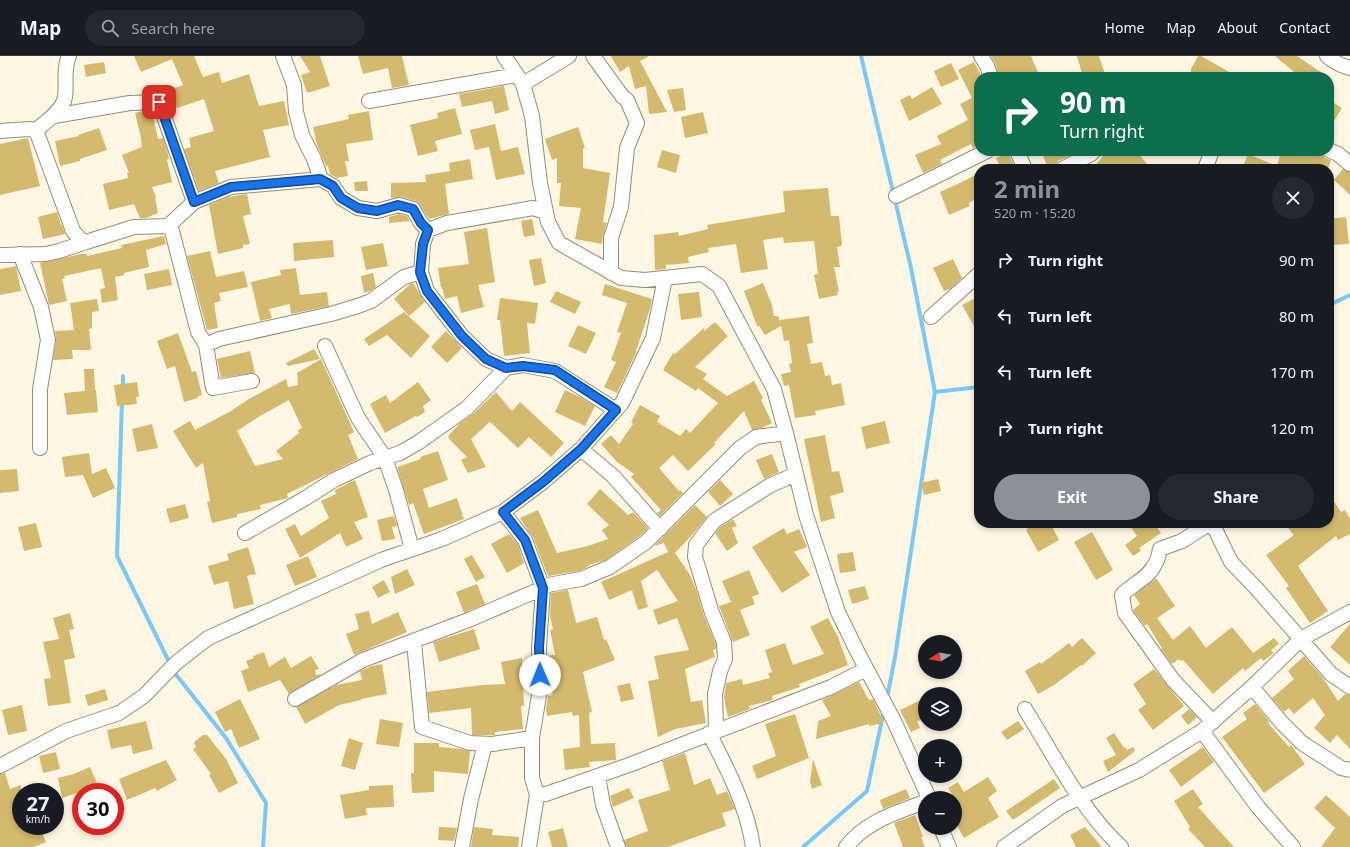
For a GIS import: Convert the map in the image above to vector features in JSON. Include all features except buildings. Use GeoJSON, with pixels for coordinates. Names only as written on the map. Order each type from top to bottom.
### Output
{"type":"FeatureCollection","features":[{"type":"Feature","properties":{"kind":"street"},"geometry":{"type":"LineString","coordinates":[[36,130],[54,116],[65,98],[66,73],[69,56]]}},
{"type":"Feature","properties":{"kind":"street"},"geometry":{"type":"LineString","coordinates":[[283,56],[294,86],[296,112],[302,135],[314,159],[320,179]]}},
{"type":"Feature","properties":{"kind":"street"},"geometry":{"type":"LineString","coordinates":[[504,56],[520,80],[532,116],[540,183],[548,222],[559,243],[621,278],[645,280],[702,274],[719,286],[774,389],[806,515],[838,612],[866,669],[894,720],[926,791]]}},
{"type":"Feature","properties":{"kind":"street"},"geometry":{"type":"LineString","coordinates":[[369,101],[520,80],[569,56]]}},
{"type":"Feature","properties":{"kind":"street"},"geometry":{"type":"LineString","coordinates":[[593,56],[622,96],[627,100],[637,123],[627,148],[621,207],[611,238],[611,273]]}},
{"type":"Feature","properties":{"kind":"street"},"geometry":{"type":"LineString","coordinates":[[981,56],[989,72]]}},
{"type":"Feature","properties":{"kind":"street"},"geometry":{"type":"LineString","coordinates":[[1327,56],[1344,67],[1350,68]]}},
{"type":"Feature","properties":{"kind":"street"},"geometry":{"type":"LineString","coordinates":[[54,116],[130,103],[159,102],[194,202]]}},
{"type":"Feature","properties":{"kind":"street"},"geometry":{"type":"LineString","coordinates":[[0,131],[30,128],[36,130]]}},
{"type":"Feature","properties":{"kind":"street"},"geometry":{"type":"LineString","coordinates":[[36,130],[73,231],[80,239],[86,242]]}},
{"type":"Feature","properties":{"kind":"street"},"geometry":{"type":"LineString","coordinates":[[1334,152],[1350,164]]}},
{"type":"Feature","properties":{"kind":"street"},"geometry":{"type":"LineString","coordinates":[[896,196],[977,156]]}},
{"type":"Feature","properties":{"kind":"street"},"geometry":{"type":"LineString","coordinates":[[1072,164],[1087,156]]}},
{"type":"Feature","properties":{"kind":"street"},"geometry":{"type":"LineString","coordinates":[[0,255],[46,254],[134,227],[168,226],[194,202],[231,187],[320,179],[333,186],[341,198],[358,208],[377,211],[398,205],[413,209],[421,223],[428,230]]}},
{"type":"Feature","properties":{"kind":"street"},"geometry":{"type":"LineString","coordinates":[[428,230],[447,223],[533,208],[546,212]]}},
{"type":"Feature","properties":{"kind":"street"},"geometry":{"type":"LineString","coordinates":[[168,226],[172,231],[198,332],[206,344],[213,388],[252,381]]}},
{"type":"Feature","properties":{"kind":"street"},"geometry":{"type":"LineString","coordinates":[[428,230],[423,244],[420,272],[427,291],[462,336],[486,359],[506,368],[523,366],[555,370],[616,410]]}},
{"type":"Feature","properties":{"kind":"street"},"geometry":{"type":"LineString","coordinates":[[20,254],[41,307],[48,340],[40,389],[40,448]]}},
{"type":"Feature","properties":{"kind":"street"},"geometry":{"type":"LineString","coordinates":[[206,344],[220,339],[331,314],[358,306],[371,301],[404,277],[420,272]]}},
{"type":"Feature","properties":{"kind":"street"},"geometry":{"type":"LineString","coordinates":[[0,766],[66,731],[119,714],[144,696],[176,663],[208,638],[381,560],[442,539],[503,512],[543,482],[581,449],[622,403],[653,338],[666,278]]}},
{"type":"Feature","properties":{"kind":"street"},"geometry":{"type":"LineString","coordinates":[[931,317],[974,278]]}},
{"type":"Feature","properties":{"kind":"street"},"geometry":{"type":"LineString","coordinates":[[325,346],[358,418],[385,458],[396,490],[412,549]]}},
{"type":"Feature","properties":{"kind":"street"},"geometry":{"type":"LineString","coordinates":[[245,532],[334,480],[370,463],[400,453],[419,442],[467,408],[506,368]]}},
{"type":"Feature","properties":{"kind":"street"},"geometry":{"type":"LineString","coordinates":[[295,699],[363,660],[414,642],[471,619],[548,585],[581,578],[610,567],[646,542],[740,448],[756,438],[786,433]]}},
{"type":"Feature","properties":{"kind":"street"},"geometry":{"type":"LineString","coordinates":[[581,449],[613,476],[660,529]]}},
{"type":"Feature","properties":{"kind":"street"},"geometry":{"type":"LineString","coordinates":[[753,847],[752,837],[742,804],[713,732],[715,694],[720,671],[725,659],[724,642],[712,613],[695,557],[696,545],[714,521],[769,486],[796,474]]}},
{"type":"Feature","properties":{"kind":"street"},"geometry":{"type":"LineString","coordinates":[[503,512],[525,540],[543,588],[539,648],[540,689],[532,738],[532,778],[537,795],[529,847]]}},
{"type":"Feature","properties":{"kind":"street"},"geometry":{"type":"LineString","coordinates":[[1203,528],[1182,542],[1160,549],[1155,565],[1143,579],[1130,587],[1122,595],[1125,613],[1173,680],[1212,722]]}},
{"type":"Feature","properties":{"kind":"street"},"geometry":{"type":"LineString","coordinates":[[1214,528],[1231,562],[1331,674],[1350,687]]}},
{"type":"Feature","properties":{"kind":"street"},"geometry":{"type":"LineString","coordinates":[[1004,847],[1062,806],[1139,770],[1202,731],[1252,687],[1301,639],[1350,612]]}},
{"type":"Feature","properties":{"kind":"street"},"geometry":{"type":"LineString","coordinates":[[414,642],[422,727],[470,743],[492,744],[532,738]]}},
{"type":"Feature","properties":{"kind":"street"},"geometry":{"type":"LineString","coordinates":[[537,795],[546,794],[598,776],[831,687],[866,669]]}},
{"type":"Feature","properties":{"kind":"street"},"geometry":{"type":"LineString","coordinates":[[1252,687],[1282,724],[1302,743],[1341,768],[1350,770]]}},
{"type":"Feature","properties":{"kind":"street"},"geometry":{"type":"LineString","coordinates":[[1025,709],[1080,797],[1111,838],[1121,847]]}},
{"type":"Feature","properties":{"kind":"street"},"geometry":{"type":"LineString","coordinates":[[1202,731],[1258,807],[1293,847]]}},
{"type":"Feature","properties":{"kind":"street"},"geometry":{"type":"LineString","coordinates":[[462,847],[471,799],[484,744]]}},
{"type":"Feature","properties":{"kind":"street"},"geometry":{"type":"LineString","coordinates":[[598,776],[603,805],[618,847]]}},
{"type":"Feature","properties":{"kind":"street"},"geometry":{"type":"LineString","coordinates":[[846,847],[852,839],[883,817],[918,804]]}},
{"type":"Feature","properties":{"kind":"street"},"geometry":{"type":"LineString","coordinates":[[944,835],[949,847]]}},
{"type":"Feature","properties":{"kind":"waterway"},"geometry":{"type":"LineString","coordinates":[[861,56],[911,268],[935,392],[895,657],[887,698]]}},
{"type":"Feature","properties":{"kind":"waterway"},"geometry":{"type":"LineString","coordinates":[[1334,303],[1350,295]]}},
{"type":"Feature","properties":{"kind":"waterway"},"geometry":{"type":"LineString","coordinates":[[123,376],[123,387]]}},
{"type":"Feature","properties":{"kind":"waterway"},"geometry":{"type":"LineString","coordinates":[[935,392],[974,388]]}},
{"type":"Feature","properties":{"kind":"waterway"},"geometry":{"type":"LineString","coordinates":[[122,400],[117,556],[174,672],[226,738],[266,803],[263,847]]}},
{"type":"Feature","properties":{"kind":"waterway"},"geometry":{"type":"LineString","coordinates":[[803,847],[867,791],[884,710]]}},
{"type":"Feature","properties":{"kind":"route"},"geometry":{"type":"LineString","coordinates":[[159,102],[194,202],[231,187],[320,179],[333,186],[341,198],[358,208],[377,211],[398,205],[413,209],[421,223],[428,230],[423,244],[420,272],[427,291],[462,336],[486,359],[506,368],[523,366],[555,370],[616,410],[581,449],[543,482],[503,512],[525,540],[538,570],[543,588],[539,648],[540,675]]}}]}
